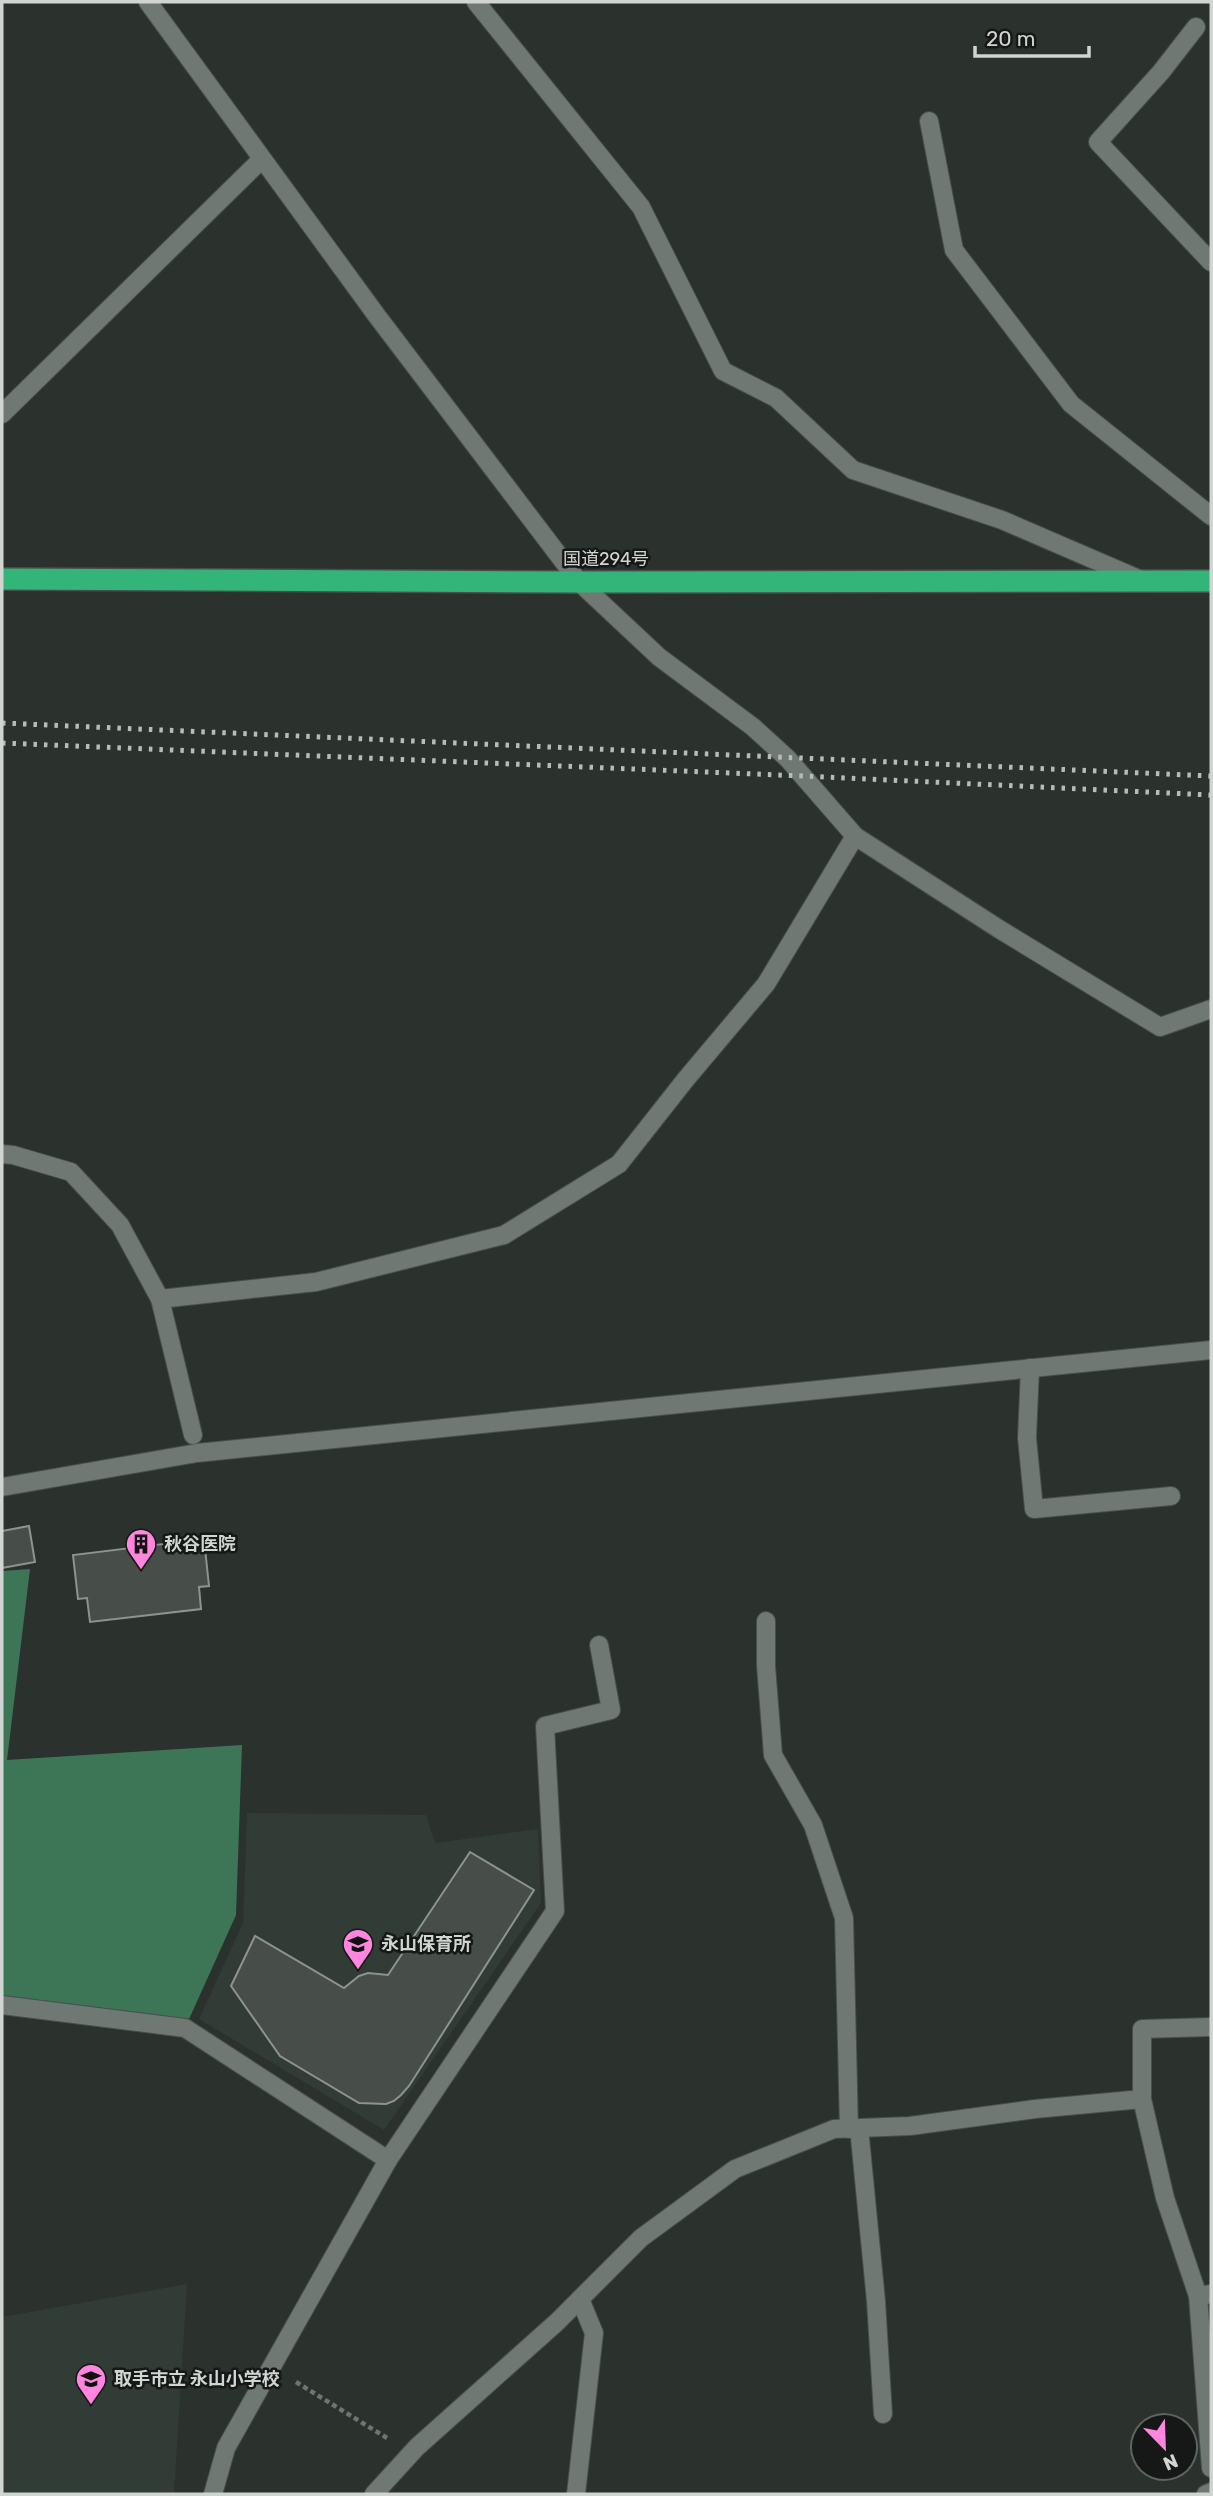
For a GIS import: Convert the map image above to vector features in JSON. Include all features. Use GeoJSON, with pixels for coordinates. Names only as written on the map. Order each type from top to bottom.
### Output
{"type":"FeatureCollection","features":[{"type":"Feature","properties":{"kind":"highway","name":"国道294号"},"geometry":{"type":"LineString","coordinates":[[2,579],[1211,581]]}},
{"type":"Feature","properties":{"kind":"street"},"geometry":{"type":"LineString","coordinates":[[148,2],[377,316],[579,582],[659,657],[753,727],[779,751],[855,836],[999,929],[1160,1027],[1211,1009]]}},
{"type":"Feature","properties":{"kind":"street"},"geometry":{"type":"LineString","coordinates":[[477,2],[641,207],[723,371],[776,398],[853,470],[1002,520],[1144,581]]}},
{"type":"Feature","properties":{"kind":"street"},"geometry":{"type":"LineString","coordinates":[[1196,27],[1161,72],[1098,142],[1211,262]]}},
{"type":"Feature","properties":{"kind":"street"},"geometry":{"type":"LineString","coordinates":[[929,121],[954,250],[1071,404],[1211,516]]}},
{"type":"Feature","properties":{"kind":"street"},"geometry":{"type":"LineString","coordinates":[[2,414],[262,159]]}},
{"type":"Feature","properties":{"kind":"street"},"geometry":{"type":"LineString","coordinates":[[160,1298],[316,1282],[504,1235],[619,1164],[766,984],[855,836]]}},
{"type":"Feature","properties":{"kind":"street"},"geometry":{"type":"LineString","coordinates":[[2,1154],[71,1172],[120,1225],[160,1298],[193,1435]]}},
{"type":"Feature","properties":{"kind":"street"},"geometry":{"type":"LineString","coordinates":[[2,1487],[197,1453],[1211,1350]]}},
{"type":"Feature","properties":{"kind":"street"},"geometry":{"type":"LineString","coordinates":[[1030,1368],[1027,1438],[1034,1509],[1171,1496]]}},
{"type":"Feature","properties":{"kind":"street"},"geometry":{"type":"LineString","coordinates":[[766,1621],[766,1666],[773,1755],[813,1825],[844,1918],[854,2128],[876,2301],[883,2414]]}},
{"type":"Feature","properties":{"kind":"street"},"geometry":{"type":"LineString","coordinates":[[213,2494],[226,2448],[388,2160],[555,1911],[545,1726],[611,1710],[599,1645]]}},
{"type":"Feature","properties":{"kind":"street"},"geometry":{"type":"LineString","coordinates":[[2,2005],[185,2028],[388,2160]]}},
{"type":"Feature","properties":{"kind":"street"},"geometry":{"type":"LineString","coordinates":[[1211,2027],[1142,2029],[1142,2099],[1165,2198],[1205,2295],[1211,2468]]}},
{"type":"Feature","properties":{"kind":"street"},"geometry":{"type":"LineString","coordinates":[[376,2494],[411,2454],[580,2299],[641,2238],[735,2169],[834,2129],[910,2126],[1035,2109],[1142,2099]]}},
{"type":"Feature","properties":{"kind":"street"},"geometry":{"type":"LineString","coordinates":[[576,2494],[594,2333],[580,2299]]}},
{"type":"Feature","properties":{"kind":"street"},"geometry":{"type":"LineString","coordinates":[[1206,2494],[1211,2492]]}},
{"type":"Feature","properties":{"kind":"path"},"geometry":{"type":"LineString","coordinates":[[271,2367],[411,2454]]}},
{"type":"Feature","properties":{"kind":"shaded area","name":"永山保育所"},"geometry":{"type":"Polygon","coordinates":[[[247,1813],[426,1815],[435,1843],[538,1829],[541,1903],[384,2130],[199,2019],[243,1923],[247,1813]]]}},
{"type":"Feature","properties":{"kind":"shaded area","name":"取手市立 永山小学校"},"geometry":{"type":"Polygon","coordinates":[[[187,2284],[174,2494],[2,2494],[2,2317],[187,2284]]]}},
{"type":"Feature","properties":{"kind":"green space"},"geometry":{"type":"Polygon","coordinates":[[[30,1569],[7,1760],[242,1745],[236,1915],[185,2028],[2,2005],[2,1571],[30,1569]]]}},
{"type":"Feature","properties":{"kind":"building"},"geometry":{"type":"Polygon","coordinates":[[[29,1526],[35,1562],[2,1568],[2,1531],[29,1526]]]}},
{"type":"Feature","properties":{"kind":"building","name":"秋谷医院"},"geometry":{"type":"Polygon","coordinates":[[[204,1539],[209,1586],[199,1587],[201,1609],[90,1622],[87,1598],[78,1599],[73,1555],[204,1539]]]}},
{"type":"Feature","properties":{"kind":"building"},"geometry":{"type":"Polygon","coordinates":[[[470,1852],[534,1890],[401,2095],[386,2104],[359,2103],[280,2056],[231,1986],[255,1936],[344,1988],[359,1976],[368,1973],[388,1975],[470,1852]]]}},
{"type":"Feature","properties":{"kind":"railway"},"geometry":{"type":"LineString","coordinates":[[2,723],[1211,776]]}},
{"type":"Feature","properties":{"kind":"railway"},"geometry":{"type":"LineString","coordinates":[[2,743],[1211,795]]}},
{"type":"Feature","properties":{"kind":"place","name":"秋谷医院"},"geometry":{"type":"Point","coordinates":[141,1571]}},
{"type":"Feature","properties":{"kind":"place","name":"永山保育所"},"geometry":{"type":"Point","coordinates":[358,1971]}},
{"type":"Feature","properties":{"kind":"place","name":"取手市立 永山小学校"},"geometry":{"type":"Point","coordinates":[91,2406]}}]}
